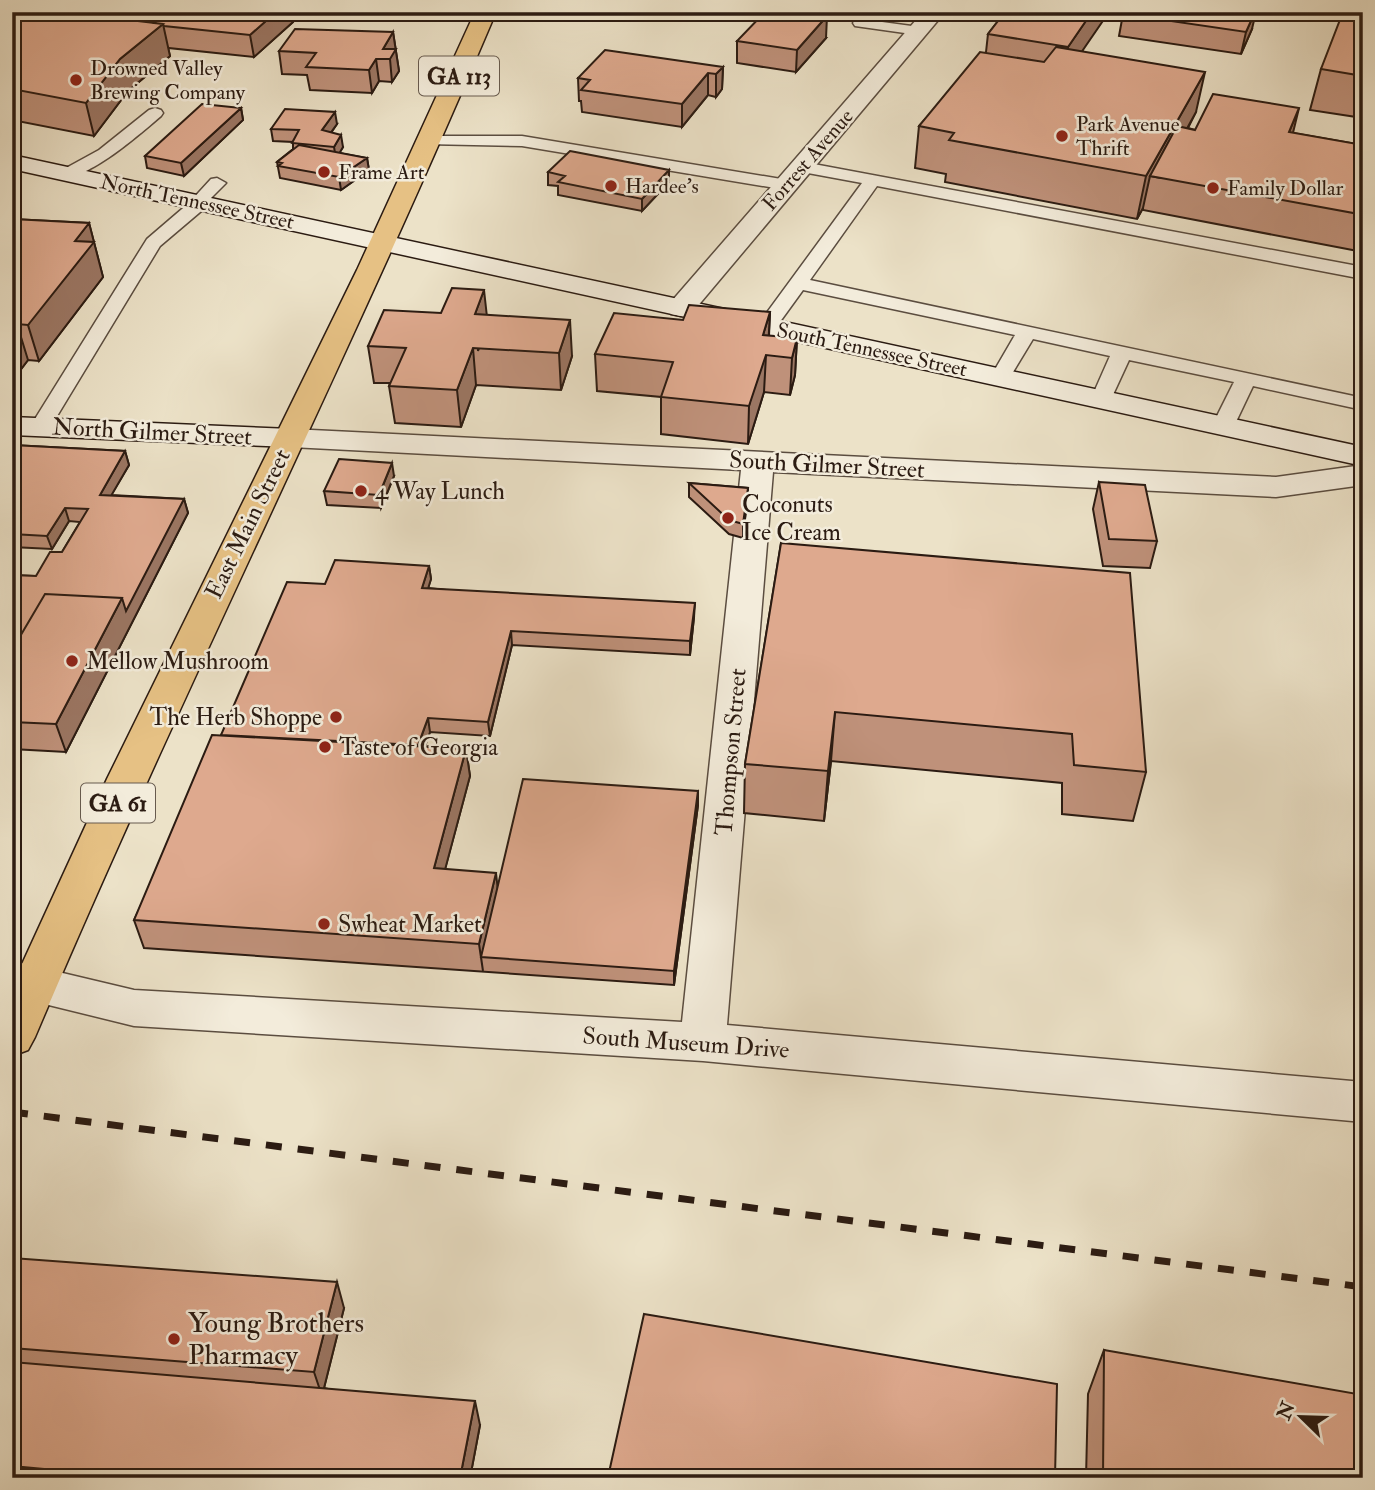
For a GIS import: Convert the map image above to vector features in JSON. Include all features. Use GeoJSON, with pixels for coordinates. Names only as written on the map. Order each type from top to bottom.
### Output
{"type":"FeatureCollection","features":[{"type":"Feature","properties":{"kind":"main road","name":"East Main Street"},"geometry":{"type":"LineString","coordinates":[[12,1037],[24,980],[291,438],[431,141],[486,12]]}},
{"type":"Feature","properties":{"kind":"street","name":"Forrest Avenue"},"geometry":{"type":"LineString","coordinates":[[681,308],[927,22]]}},
{"type":"Feature","properties":{"kind":"street","name":"North Tennessee Street"},"geometry":{"type":"LineString","coordinates":[[14,164],[382,242]]}},
{"type":"Feature","properties":{"kind":"street","name":"South Tennessee Street"},"geometry":{"type":"LineString","coordinates":[[382,242],[1363,457]]}},
{"type":"Feature","properties":{"kind":"street","name":"North Gilmer Street"},"geometry":{"type":"LineString","coordinates":[[27,426],[291,438]]}},
{"type":"Feature","properties":{"kind":"street","name":"South Gilmer Street"},"geometry":{"type":"LineString","coordinates":[[291,438],[1276,487],[1363,475]]}},
{"type":"Feature","properties":{"kind":"street","name":"Thompson Street"},"geometry":{"type":"LineString","coordinates":[[703,1042],[758,461]]}},
{"type":"Feature","properties":{"kind":"street","name":"South Museum Drive"},"geometry":{"type":"LineString","coordinates":[[24,980],[134,1008],[703,1042],[1363,1102]]}},
{"type":"Feature","properties":{"kind":"lane"},"geometry":{"type":"LineString","coordinates":[[860,23],[927,22]]}},
{"type":"Feature","properties":{"kind":"lane"},"geometry":{"type":"LineString","coordinates":[[65,173],[105,154],[155,113]]}},
{"type":"Feature","properties":{"kind":"lane"},"geometry":{"type":"LineString","coordinates":[[431,141],[522,141],[795,176],[873,180],[1363,273]]}},
{"type":"Feature","properties":{"kind":"lane"},"geometry":{"type":"LineString","coordinates":[[767,326],[873,180]]}},
{"type":"Feature","properties":{"kind":"lane"},"geometry":{"type":"LineString","coordinates":[[27,426],[153,243],[217,183]]}},
{"type":"Feature","properties":{"kind":"lane"},"geometry":{"type":"LineString","coordinates":[[798,283],[1363,404]]}},
{"type":"Feature","properties":{"kind":"lane"},"geometry":{"type":"LineString","coordinates":[[1000,378],[1027,332]]}},
{"type":"Feature","properties":{"kind":"lane"},"geometry":{"type":"LineString","coordinates":[[1101,399],[1122,352]]}},
{"type":"Feature","properties":{"kind":"lane"},"geometry":{"type":"LineString","coordinates":[[1223,426],[1246,379]]}},
{"type":"Feature","properties":{"kind":"building"},"geometry":{"type":"Polygon","coordinates":[[[30,12],[62,12],[163,24],[120,59],[86,103],[12,89],[12,29],[30,12]]]}},
{"type":"Feature","properties":{"kind":"building"},"geometry":{"type":"Polygon","coordinates":[[[188,12],[276,12],[250,35],[154,23],[164,15],[182,17],[188,12]]]}},
{"type":"Feature","properties":{"kind":"building"},"geometry":{"type":"Polygon","coordinates":[[[765,12],[798,12],[827,16],[797,50],[737,41],[765,12]]]}},
{"type":"Feature","properties":{"kind":"building"},"geometry":{"type":"Polygon","coordinates":[[[1005,12],[1092,12],[1068,47],[988,34],[1005,12]]]}},
{"type":"Feature","properties":{"kind":"building"},"geometry":{"type":"Polygon","coordinates":[[[1255,12],[1246,32],[1123,14],[1255,12]]]}},
{"type":"Feature","properties":{"kind":"building"},"geometry":{"type":"Polygon","coordinates":[[[1343,12],[1363,12],[1363,76],[1321,69],[1343,12]]]}},
{"type":"Feature","properties":{"kind":"building"},"geometry":{"type":"Polygon","coordinates":[[[295,29],[393,32],[383,49],[396,49],[390,59],[376,59],[369,70],[306,67],[316,53],[279,51],[295,29]]]}},
{"type":"Feature","properties":{"kind":"building"},"geometry":{"type":"Polygon","coordinates":[[[1056,47],[1205,72],[1146,176],[949,140],[954,133],[919,126],[980,52],[1044,62],[1056,47]]]}},
{"type":"Feature","properties":{"kind":"building"},"geometry":{"type":"Polygon","coordinates":[[[605,50],[723,67],[716,74],[708,73],[682,104],[581,90],[590,80],[578,78],[605,50]]]}},
{"type":"Feature","properties":{"kind":"building"},"geometry":{"type":"Polygon","coordinates":[[[1213,94],[1299,108],[1289,132],[1363,145],[1363,204],[1359,214],[1150,176],[1177,126],[1195,130],[1213,94]]]}},
{"type":"Feature","properties":{"kind":"building"},"geometry":{"type":"Polygon","coordinates":[[[202,104],[241,108],[181,163],[145,156],[202,104]]]}},
{"type":"Feature","properties":{"kind":"building"},"geometry":{"type":"Polygon","coordinates":[[[285,109],[335,112],[322,130],[341,135],[334,147],[292,143],[299,130],[271,129],[285,109]]]}},
{"type":"Feature","properties":{"kind":"building"},"geometry":{"type":"Polygon","coordinates":[[[299,145],[367,158],[339,177],[278,166],[282,163],[277,162],[299,145]]]}},
{"type":"Feature","properties":{"kind":"building"},"geometry":{"type":"Polygon","coordinates":[[[570,151],[669,170],[642,199],[558,182],[565,176],[548,172],[570,151]]]}},
{"type":"Feature","properties":{"kind":"building"},"geometry":{"type":"Polygon","coordinates":[[[1363,205],[1363,226],[1356,225],[1363,205]]]}},
{"type":"Feature","properties":{"kind":"building"},"geometry":{"type":"Polygon","coordinates":[[[12,219],[89,223],[75,241],[94,242],[28,325],[17,324],[12,330],[12,219]]]}},
{"type":"Feature","properties":{"kind":"building"},"geometry":{"type":"Polygon","coordinates":[[[452,288],[484,290],[475,314],[570,320],[559,353],[473,348],[457,390],[389,386],[406,348],[368,346],[384,310],[441,313],[452,288]]]}},
{"type":"Feature","properties":{"kind":"building"},"geometry":{"type":"Polygon","coordinates":[[[689,305],[770,312],[763,335],[797,338],[792,358],[766,355],[749,406],[661,397],[673,362],[595,354],[614,313],[683,320],[689,305]]]}},
{"type":"Feature","properties":{"kind":"building"},"geometry":{"type":"Polygon","coordinates":[[[12,445],[125,451],[100,495],[184,499],[126,611],[122,598],[45,594],[12,650],[12,575],[36,576],[50,552],[62,552],[88,509],[65,508],[47,536],[12,534],[12,445]]]}},
{"type":"Feature","properties":{"kind":"building"},"geometry":{"type":"Polygon","coordinates":[[[339,459],[392,463],[379,495],[324,491],[339,459]]]}},
{"type":"Feature","properties":{"kind":"building"},"geometry":{"type":"Polygon","coordinates":[[[1099,482],[1145,485],[1157,541],[1109,539],[1099,482]]]}},
{"type":"Feature","properties":{"kind":"building"},"geometry":{"type":"Polygon","coordinates":[[[689,483],[748,488],[743,524],[729,520],[689,483]]]}},
{"type":"Feature","properties":{"kind":"building"},"geometry":{"type":"Polygon","coordinates":[[[781,543],[1130,573],[1146,772],[1074,765],[1072,734],[835,712],[828,771],[745,764],[781,543]]]}},
{"type":"Feature","properties":{"kind":"building"},"geometry":{"type":"Polygon","coordinates":[[[335,560],[429,566],[422,588],[695,603],[690,641],[511,631],[488,722],[428,718],[418,745],[221,735],[287,582],[325,584],[335,560]]]}},
{"type":"Feature","properties":{"kind":"building"},"geometry":{"type":"Polygon","coordinates":[[[45,594],[122,598],[56,724],[12,722],[12,650],[45,594]]]}},
{"type":"Feature","properties":{"kind":"building"},"geometry":{"type":"Polygon","coordinates":[[[212,735],[466,749],[434,868],[496,873],[479,944],[134,920],[212,735]]]}},
{"type":"Feature","properties":{"kind":"building"},"geometry":{"type":"Polygon","coordinates":[[[523,779],[698,791],[674,971],[481,957],[523,779]]]}},
{"type":"Feature","properties":{"kind":"building","name":"Young Brothers Pharmacy"},"geometry":{"type":"Polygon","coordinates":[[[12,1258],[337,1282],[314,1372],[12,1348],[12,1258]]]}},
{"type":"Feature","properties":{"kind":"building"},"geometry":{"type":"Polygon","coordinates":[[[644,1314],[1057,1384],[1055,1478],[566,1478],[568,1470],[608,1477],[644,1314]]]}},
{"type":"Feature","properties":{"kind":"building"},"geometry":{"type":"Polygon","coordinates":[[[1104,1350],[1363,1395],[1363,1478],[1103,1478],[1104,1350]]]}},
{"type":"Feature","properties":{"kind":"building"},"geometry":{"type":"Polygon","coordinates":[[[12,1362],[475,1401],[460,1478],[141,1478],[12,1466],[12,1362]]]}},
{"type":"Feature","properties":{"kind":"railway"},"geometry":{"type":"LineString","coordinates":[[12,1112],[1363,1287]]}},
{"type":"Feature","properties":{"kind":"place","name":"Drowned Valley Brewing Company"},"geometry":{"type":"Point","coordinates":[76,80]}},
{"type":"Feature","properties":{"kind":"place","name":"Park Avenue Thrift"},"geometry":{"type":"Point","coordinates":[1062,136]}},
{"type":"Feature","properties":{"kind":"place","name":"Frame Art"},"geometry":{"type":"Point","coordinates":[324,172]}},
{"type":"Feature","properties":{"kind":"place","name":"Hardee's"},"geometry":{"type":"Point","coordinates":[611,186]}},
{"type":"Feature","properties":{"kind":"place","name":"Family Dollar"},"geometry":{"type":"Point","coordinates":[1213,188]}},
{"type":"Feature","properties":{"kind":"place","name":"4 Way Lunch"},"geometry":{"type":"Point","coordinates":[361,491]}},
{"type":"Feature","properties":{"kind":"place","name":"Coconuts Ice Cream"},"geometry":{"type":"Point","coordinates":[728,518]}},
{"type":"Feature","properties":{"kind":"place","name":"Mellow Mushroom"},"geometry":{"type":"Point","coordinates":[72,661]}},
{"type":"Feature","properties":{"kind":"place","name":"The Herb Shoppe"},"geometry":{"type":"Point","coordinates":[336,717]}},
{"type":"Feature","properties":{"kind":"place","name":"Taste of Georgia"},"geometry":{"type":"Point","coordinates":[325,747]}},
{"type":"Feature","properties":{"kind":"place","name":"Swheat Market"},"geometry":{"type":"Point","coordinates":[324,924]}},
{"type":"Feature","properties":{"kind":"place","name":"Young Brothers Pharmacy"},"geometry":{"type":"Point","coordinates":[174,1339]}}]}
